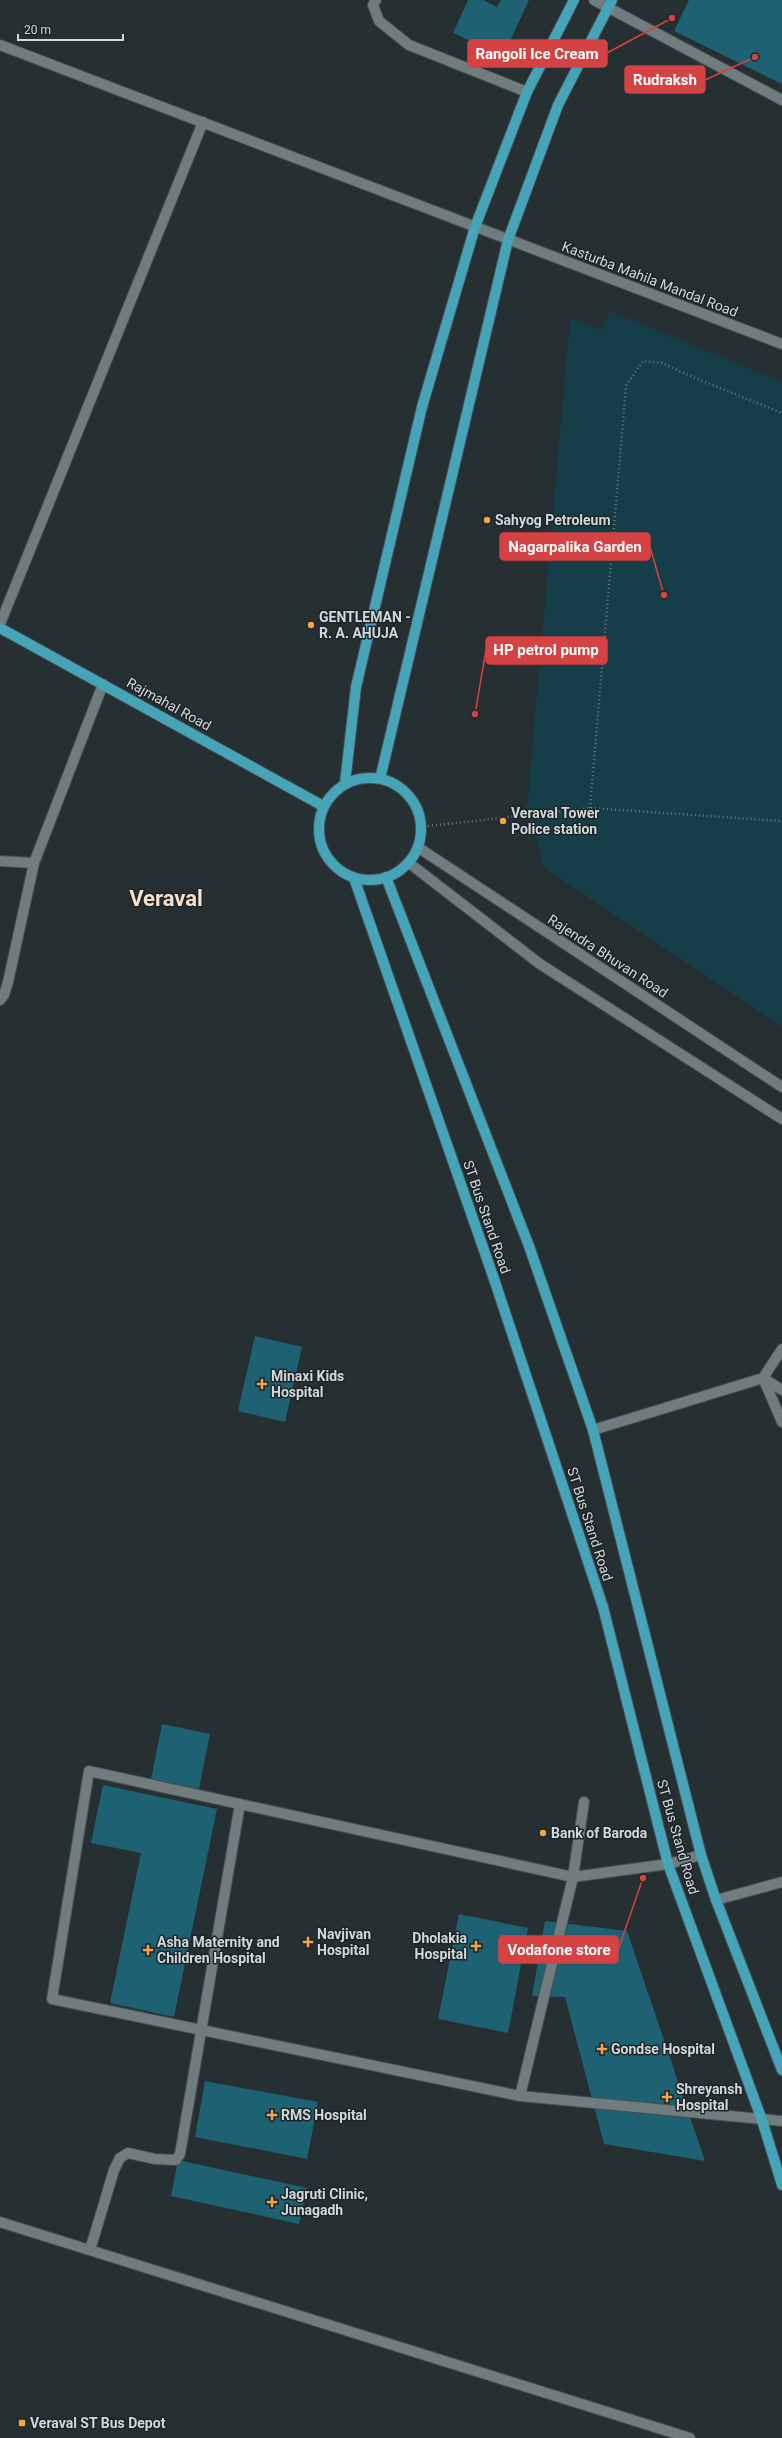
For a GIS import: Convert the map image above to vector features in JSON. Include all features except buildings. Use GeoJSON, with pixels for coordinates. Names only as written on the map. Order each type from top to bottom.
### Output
{"type":"FeatureCollection","features":[{"type":"Feature","properties":{"kind":"main road"},"geometry":{"type":"LineString","coordinates":[[345,783],[360,671],[422,407],[475,227],[527,92],[574,0]]}},
{"type":"Feature","properties":{"kind":"main road"},"geometry":{"type":"LineString","coordinates":[[380,779],[508,240],[558,105],[611,3]]}},
{"type":"Feature","properties":{"kind":"main road","name":"Rajmahal Road"},"geometry":{"type":"LineString","coordinates":[[0,628],[323,806]]}},
{"type":"Feature","properties":{"kind":"main road"},"geometry":{"type":"LineString","coordinates":[[362,778],[380,779],[397,785],[410,797],[419,813],[421,826],[419,848],[409,863],[395,874],[386,877],[362,880],[354,878],[346,875],[334,866],[324,852],[319,837],[318,822],[323,806],[333,793],[345,783],[362,778]]}},
{"type":"Feature","properties":{"kind":"main road","name":"ST Bus Stand Road"},"geometry":{"type":"LineString","coordinates":[[386,877],[529,1246],[593,1430],[701,1855],[716,1900],[782,2070]]}},
{"type":"Feature","properties":{"kind":"main road","name":"ST Bus Stand Road"},"geometry":{"type":"LineString","coordinates":[[354,878],[491,1271],[603,1607],[668,1864],[762,2120],[782,2185]]}},
{"type":"Feature","properties":{"kind":"street"},"geometry":{"type":"LineString","coordinates":[[376,0],[374,5],[379,21],[409,45],[527,92]]}},
{"type":"Feature","properties":{"kind":"street"},"geometry":{"type":"LineString","coordinates":[[594,0],[611,3],[782,100]]}},
{"type":"Feature","properties":{"kind":"street","name":"Kasturba Mahila Mandal Road"},"geometry":{"type":"LineString","coordinates":[[0,45],[782,344]]}},
{"type":"Feature","properties":{"kind":"street"},"geometry":{"type":"LineString","coordinates":[[0,624],[203,122]]}},
{"type":"Feature","properties":{"kind":"street"},"geometry":{"type":"LineString","coordinates":[[0,1000],[4,995],[8,982],[34,863],[103,684]]}},
{"type":"Feature","properties":{"kind":"street","name":"Rajendra Bhuvan Road"},"geometry":{"type":"LineString","coordinates":[[419,848],[782,1087]]}},
{"type":"Feature","properties":{"kind":"street"},"geometry":{"type":"LineString","coordinates":[[0,861],[34,863]]}},
{"type":"Feature","properties":{"kind":"street"},"geometry":{"type":"LineString","coordinates":[[409,863],[540,964],[782,1119]]}},
{"type":"Feature","properties":{"kind":"street"},"geometry":{"type":"LineString","coordinates":[[593,1430],[763,1378],[782,1349]]}},
{"type":"Feature","properties":{"kind":"street"},"geometry":{"type":"LineString","coordinates":[[763,1378],[782,1390]]}},
{"type":"Feature","properties":{"kind":"street"},"geometry":{"type":"LineString","coordinates":[[763,1378],[782,1422]]}},
{"type":"Feature","properties":{"kind":"street"},"geometry":{"type":"LineString","coordinates":[[701,1855],[668,1864],[573,1876],[89,1771],[52,1999],[520,2096],[782,2121]]}},
{"type":"Feature","properties":{"kind":"street"},"geometry":{"type":"LineString","coordinates":[[520,2096],[573,1876],[584,1802]]}},
{"type":"Feature","properties":{"kind":"street"},"geometry":{"type":"LineString","coordinates":[[90,2250],[114,2170],[120,2158],[128,2153],[155,2159],[176,2160],[180,2154],[240,1804]]}},
{"type":"Feature","properties":{"kind":"street"},"geometry":{"type":"LineString","coordinates":[[716,1900],[782,1882]]}},
{"type":"Feature","properties":{"kind":"street"},"geometry":{"type":"LineString","coordinates":[[0,2222],[690,2438]]}},
{"type":"Feature","properties":{"kind":"path"},"geometry":{"type":"LineString","coordinates":[[590,808],[626,386],[643,361],[662,363],[688,376],[782,412]]}},
{"type":"Feature","properties":{"kind":"path"},"geometry":{"type":"LineString","coordinates":[[421,826],[590,808],[782,821]]}},
{"type":"Feature","properties":{"kind":"shaded area"},"geometry":{"type":"Polygon","coordinates":[[[610,311],[782,382],[782,1027],[544,868],[527,808],[570,318],[601,329],[610,311]]]}},
{"type":"Feature","properties":{"kind":"place","name":"Rangoli Ice Cream"},"geometry":{"type":"Point","coordinates":[672,18]}},
{"type":"Feature","properties":{"kind":"place","name":"Rudraksh"},"geometry":{"type":"Point","coordinates":[755,57]}},
{"type":"Feature","properties":{"kind":"place","name":"Sahyog Petroleum"},"geometry":{"type":"Point","coordinates":[487,520]}},
{"type":"Feature","properties":{"kind":"place","name":"Nagarpalika Garden"},"geometry":{"type":"Point","coordinates":[664,595]}},
{"type":"Feature","properties":{"kind":"place","name":"GENTLEMAN - R. A. AHUJA"},"geometry":{"type":"Point","coordinates":[311,625]}},
{"type":"Feature","properties":{"kind":"place","name":"HP petrol pump"},"geometry":{"type":"Point","coordinates":[475,714]}},
{"type":"Feature","properties":{"kind":"place","name":"Veraval Tower Police station"},"geometry":{"type":"Point","coordinates":[503,821]}},
{"type":"Feature","properties":{"kind":"place","name":"Minaxi Kids Hospital"},"geometry":{"type":"Point","coordinates":[262,1384]}},
{"type":"Feature","properties":{"kind":"place","name":"Bank of Baroda"},"geometry":{"type":"Point","coordinates":[543,1833]}},
{"type":"Feature","properties":{"kind":"place","name":"Vodafone store"},"geometry":{"type":"Point","coordinates":[643,1878]}},
{"type":"Feature","properties":{"kind":"place","name":"Navjivan Hospital"},"geometry":{"type":"Point","coordinates":[308,1942]}},
{"type":"Feature","properties":{"kind":"place","name":"Dholakia Hospital"},"geometry":{"type":"Point","coordinates":[476,1946]}},
{"type":"Feature","properties":{"kind":"place","name":"Asha Maternity and Children Hospital"},"geometry":{"type":"Point","coordinates":[148,1950]}},
{"type":"Feature","properties":{"kind":"place","name":"Gondse Hospital"},"geometry":{"type":"Point","coordinates":[602,2049]}},
{"type":"Feature","properties":{"kind":"place","name":"Shreyansh Hospital"},"geometry":{"type":"Point","coordinates":[667,2097]}},
{"type":"Feature","properties":{"kind":"place","name":"RMS Hospital"},"geometry":{"type":"Point","coordinates":[272,2115]}},
{"type":"Feature","properties":{"kind":"place","name":"Jagruti Clinic, Junagadh"},"geometry":{"type":"Point","coordinates":[272,2202]}},
{"type":"Feature","properties":{"kind":"place","name":"Veraval ST Bus Depot"},"geometry":{"type":"Point","coordinates":[22,2423]}},
{"type":"Feature","properties":{"kind":"district","name":"Veraval"},"geometry":{"type":"Point","coordinates":[166,898]}}]}
